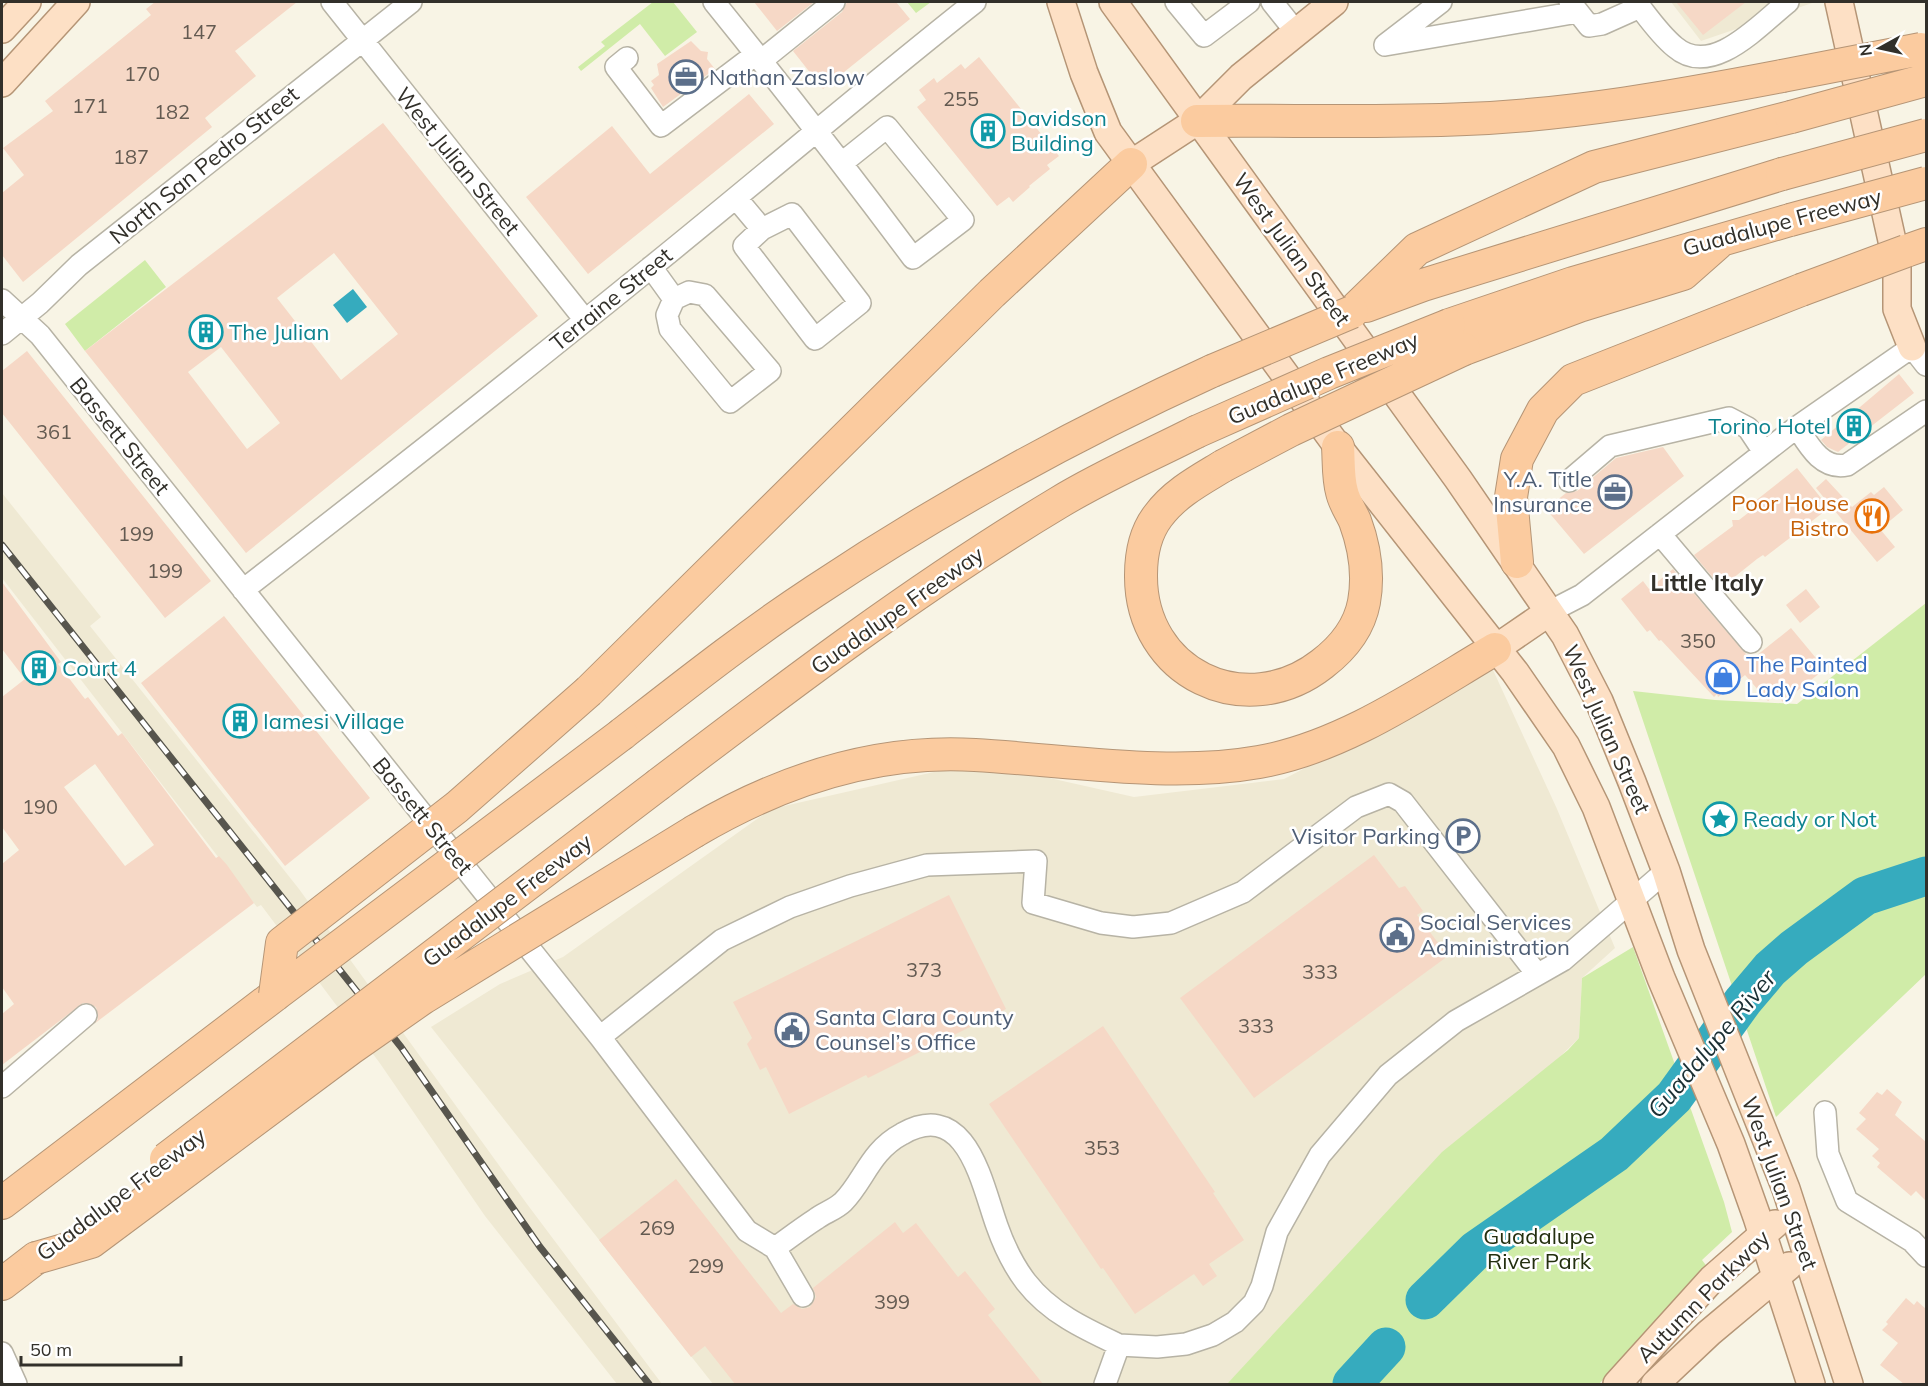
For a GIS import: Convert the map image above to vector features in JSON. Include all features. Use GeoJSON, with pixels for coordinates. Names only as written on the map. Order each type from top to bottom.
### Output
{"type":"FeatureCollection","features":[{"type":"Feature","properties":{"kind":"highway"},"geometry":{"type":"LineString","coordinates":[[1197,121],[1424,120],[1508,117],[1617,105],[1924,49]]}},
{"type":"Feature","properties":{"kind":"highway"},"geometry":{"type":"LineString","coordinates":[[2,1203],[753,635],[890,543],[1004,475],[1164,393],[1352,312],[1414,272],[1417,249],[1594,167],[1926,80]]}},
{"type":"Feature","properties":{"kind":"highway","name":"Guadalupe Freeway"},"geometry":{"type":"LineString","coordinates":[[1414,272],[1926,135]]}},
{"type":"Feature","properties":{"kind":"highway"},"geometry":{"type":"LineString","coordinates":[[275,995],[282,943],[457,807],[589,691],[992,293],[1131,165]]}},
{"type":"Feature","properties":{"kind":"highway","name":"Guadalupe Freeway"},"geometry":{"type":"LineString","coordinates":[[2,1284],[857,635],[938,578],[1060,501],[1196,432],[1329,373],[1456,337],[1569,310],[1683,274],[1722,239],[1926,183]]}},
{"type":"Feature","properties":{"kind":"highway"},"geometry":{"type":"LineString","coordinates":[[1517,562],[1511,497],[1517,459],[1543,410],[1573,380],[1601,366],[1926,244]]}},
{"type":"Feature","properties":{"kind":"highway"},"geometry":{"type":"LineString","coordinates":[[1338,447],[1342,492],[1363,545],[1366,567],[1364,605],[1357,624],[1343,648],[1302,676],[1258,691],[1225,688],[1198,677],[1176,663],[1157,636],[1145,613],[1141,559],[1146,536],[1158,516],[1187,488],[1223,466],[1301,426],[1456,337]]}},
{"type":"Feature","properties":{"kind":"highway"},"geometry":{"type":"LineString","coordinates":[[36,1258],[91,1242],[350,1048],[414,1005],[737,806],[786,785],[841,768],[913,756],[973,754],[1069,764],[1175,767],[1221,767],[1261,762],[1315,746],[1359,727],[1495,649]]}},
{"type":"Feature","properties":{"kind":"main road"},"geometry":{"type":"LineString","coordinates":[[2,29],[27,2]]}},
{"type":"Feature","properties":{"kind":"main road"},"geometry":{"type":"LineString","coordinates":[[2,83],[76,2]]}},
{"type":"Feature","properties":{"kind":"main road","name":"West Julian Street"},"geometry":{"type":"LineString","coordinates":[[1061,2],[1084,73],[1104,123],[1131,165],[1338,447],[1515,672],[1566,746],[1596,807],[1661,978],[1731,1144],[1810,1384]]}},
{"type":"Feature","properties":{"kind":"main road","name":"West Julian Street"},"geometry":{"type":"LineString","coordinates":[[1113,2],[1517,562],[1565,635],[1599,701],[1666,871],[1692,951],[1786,1189],[1849,1384]]}},
{"type":"Feature","properties":{"kind":"main road"},"geometry":{"type":"LineString","coordinates":[[1131,165],[1197,121],[1241,77],[1334,2]]}},
{"type":"Feature","properties":{"kind":"main road"},"geometry":{"type":"LineString","coordinates":[[1839,2],[1897,263],[1897,309],[1919,356]]}},
{"type":"Feature","properties":{"kind":"main road"},"geometry":{"type":"LineString","coordinates":[[1495,649],[1549,612]]}},
{"type":"Feature","properties":{"kind":"main road","name":"Autumn Parkway"},"geometry":{"type":"LineString","coordinates":[[1617,1384],[1705,1287],[1791,1209]]}},
{"type":"Feature","properties":{"kind":"main road","name":"Autumn Parkway"},"geometry":{"type":"LineString","coordinates":[[1655,1384],[1709,1333],[1806,1252]]}},
{"type":"Feature","properties":{"kind":"street","name":"West Julian Street"},"geometry":{"type":"LineString","coordinates":[[332,2],[585,320]]}},
{"type":"Feature","properties":{"kind":"street","name":"North San Pedro Street"},"geometry":{"type":"LineString","coordinates":[[2,333],[79,266],[411,2]]}},
{"type":"Feature","properties":{"kind":"street"},"geometry":{"type":"LineString","coordinates":[[714,2],[817,129],[842,163],[913,258],[963,220],[887,127],[842,163]]}},
{"type":"Feature","properties":{"kind":"street"},"geometry":{"type":"LineString","coordinates":[[627,58],[616,67],[661,126],[834,2]]}},
{"type":"Feature","properties":{"kind":"street","name":"Terraine Street"},"geometry":{"type":"LineString","coordinates":[[243,590],[651,267],[975,2]]}},
{"type":"Feature","properties":{"kind":"street"},"geometry":{"type":"LineString","coordinates":[[1176,2],[1204,36],[1249,2]]}},
{"type":"Feature","properties":{"kind":"street"},"geometry":{"type":"LineString","coordinates":[[1272,2],[1296,32]]}},
{"type":"Feature","properties":{"kind":"street"},"geometry":{"type":"LineString","coordinates":[[1441,2],[1385,45],[1574,7],[1589,26],[1602,24],[1638,4],[1674,47],[1697,58],[1724,51],[1788,2]]}},
{"type":"Feature","properties":{"kind":"street"},"geometry":{"type":"LineString","coordinates":[[736,198],[762,229]]}},
{"type":"Feature","properties":{"kind":"street"},"geometry":{"type":"LineString","coordinates":[[792,214],[860,303],[815,339],[744,246],[762,229],[792,214]]}},
{"type":"Feature","properties":{"kind":"street"},"geometry":{"type":"LineString","coordinates":[[651,267],[674,298]]}},
{"type":"Feature","properties":{"kind":"street"},"geometry":{"type":"LineString","coordinates":[[688,292],[705,295],[770,371],[730,402],[670,329],[667,315],[674,298],[688,292]]}},
{"type":"Feature","properties":{"kind":"street","name":"Bassett Street"},"geometry":{"type":"LineString","coordinates":[[2,300],[40,335],[600,1037],[747,1231],[775,1248]]}},
{"type":"Feature","properties":{"kind":"street"},"geometry":{"type":"LineString","coordinates":[[1549,612],[1582,595],[1797,427],[1919,356]]}},
{"type":"Feature","properties":{"kind":"street"},"geometry":{"type":"LineString","coordinates":[[1797,427],[1826,464],[1836,467],[1847,465],[1926,411]]}},
{"type":"Feature","properties":{"kind":"street"},"geometry":{"type":"LineString","coordinates":[[1569,481],[1610,446],[1729,418],[1748,428],[1764,452]]}},
{"type":"Feature","properties":{"kind":"street"},"geometry":{"type":"LineString","coordinates":[[1660,534],[1751,642]]}},
{"type":"Feature","properties":{"kind":"street"},"geometry":{"type":"LineString","coordinates":[[600,1037],[723,940],[790,907],[850,886],[927,865],[1036,861],[1033,903],[1101,923],[1133,927],[1171,923],[1243,892],[1356,807],[1389,794],[1403,802],[1537,975]]}},
{"type":"Feature","properties":{"kind":"street"},"geometry":{"type":"LineString","coordinates":[[803,1296],[775,1248],[843,1202],[874,1156],[901,1134],[934,1125],[948,1129],[959,1138],[974,1160],[984,1180],[1007,1254],[1026,1283],[1049,1305],[1069,1319],[1119,1345],[1157,1347],[1186,1344],[1213,1335],[1235,1322],[1254,1303],[1263,1286],[1277,1232],[1320,1155],[1380,1084],[1456,1021],[1563,960],[1666,871]]}},
{"type":"Feature","properties":{"kind":"street"},"geometry":{"type":"LineString","coordinates":[[2,1087],[86,1015]]}},
{"type":"Feature","properties":{"kind":"street"},"geometry":{"type":"LineString","coordinates":[[1825,1113],[1828,1154],[1846,1201],[1912,1241],[1926,1256]]}},
{"type":"Feature","properties":{"kind":"street"},"geometry":{"type":"LineString","coordinates":[[1105,1384],[1119,1345]]}},
{"type":"Feature","properties":{"kind":"street"},"geometry":{"type":"LineString","coordinates":[[2,1353],[16,1384]]}},
{"type":"Feature","properties":{"kind":"shaded area"},"geometry":{"type":"Polygon","coordinates":[[[1671,2],[1815,2],[1701,41],[1671,2]]]}},
{"type":"Feature","properties":{"kind":"shaded area"},"geometry":{"type":"Polygon","coordinates":[[[2,493],[101,617],[90,626],[299,889],[527,1204],[662,1384],[617,1384],[485,1216],[379,1062],[261,905],[257,907],[2,578],[2,493]]]}},
{"type":"Feature","properties":{"kind":"shaded area"},"geometry":{"type":"Polygon","coordinates":[[[1493,670],[1557,809],[1615,948],[1582,978],[1579,1038],[1227,1384],[713,1384],[431,1027],[500,984],[563,957],[771,809],[978,762],[1134,797],[1284,779],[1493,670]]]}},
{"type":"Feature","properties":{"kind":"green space"},"geometry":{"type":"Polygon","coordinates":[[[653,2],[673,2],[697,32],[665,56],[640,24],[581,71],[578,67],[605,46],[601,42],[653,2]]]}},
{"type":"Feature","properties":{"kind":"green space"},"geometry":{"type":"Polygon","coordinates":[[[907,2],[931,2],[916,13],[907,2]]]}},
{"type":"Feature","properties":{"kind":"green space"},"geometry":{"type":"Polygon","coordinates":[[[145,260],[166,287],[85,351],[65,324],[145,260]]]}},
{"type":"Feature","properties":{"kind":"green space"},"geometry":{"type":"Polygon","coordinates":[[[1926,603],[1926,974],[1776,1117],[1633,691],[1715,700],[1797,704],[1926,603]]]}},
{"type":"Feature","properties":{"kind":"green space","name":"Guadalupe River Park"},"geometry":{"type":"Polygon","coordinates":[[[1633,947],[1724,1202],[1732,1232],[1702,1260],[1708,1268],[1599,1384],[1227,1384],[1442,1152],[1568,1050],[1579,1038],[1582,978],[1633,947]]]}},
{"type":"Feature","properties":{"kind":"water"},"geometry":{"type":"Polygon","coordinates":[[[353,289],[367,307],[347,323],[333,305],[353,289]]]}},
{"type":"Feature","properties":{"kind":"building"},"geometry":{"type":"Polygon","coordinates":[[[155,2],[297,2],[235,51],[256,76],[205,118],[212,127],[23,282],[2,255],[2,193],[24,175],[3,148],[53,111],[45,101],[151,15],[146,9],[155,2]]]}},
{"type":"Feature","properties":{"kind":"building"},"geometry":{"type":"Polygon","coordinates":[[[754,2],[814,2],[777,31],[754,2]]]}},
{"type":"Feature","properties":{"kind":"building"},"geometry":{"type":"Polygon","coordinates":[[[847,2],[896,2],[910,19],[823,89],[793,51],[842,12],[847,2]]]}},
{"type":"Feature","properties":{"kind":"building"},"geometry":{"type":"Polygon","coordinates":[[[1676,2],[1746,2],[1703,35],[1676,2]]]}},
{"type":"Feature","properties":{"kind":"building","name":"Nathan Zaslow"},"geometry":{"type":"Polygon","coordinates":[[[691,41],[701,51],[708,52],[707,59],[715,69],[663,107],[651,88],[654,85],[651,81],[659,75],[657,64],[691,41]]]}},
{"type":"Feature","properties":{"kind":"building","name":"Davidson Building"},"geometry":{"type":"Polygon","coordinates":[[[979,57],[1059,156],[1047,165],[1050,169],[1013,202],[1009,197],[997,206],[917,107],[926,100],[919,90],[934,78],[937,83],[961,64],[965,69],[979,57]]]}},
{"type":"Feature","properties":{"kind":"building"},"geometry":{"type":"Polygon","coordinates":[[[749,94],[774,124],[588,274],[526,197],[612,126],[650,174],[749,94]]]}},
{"type":"Feature","properties":{"kind":"building","name":"The Julian"},"geometry":{"type":"Polygon","coordinates":[[[383,123],[538,316],[246,553],[85,351],[383,123]],[[334,253],[277,298],[341,380],[398,334],[334,253]],[[221,347],[188,372],[247,449],[280,423],[221,347]]]}},
{"type":"Feature","properties":{"kind":"building"},"geometry":{"type":"Polygon","coordinates":[[[27,351],[211,581],[165,618],[2,413],[2,371],[27,351]]]}},
{"type":"Feature","properties":{"kind":"building","name":"Torino Hotel"},"geometry":{"type":"Polygon","coordinates":[[[1899,374],[1914,393],[1838,452],[1827,447],[1821,440],[1899,374]]]}},
{"type":"Feature","properties":{"kind":"building","name":"Y.A. Title Insurance"},"geometry":{"type":"Polygon","coordinates":[[[1663,447],[1684,476],[1584,554],[1546,509],[1566,493],[1577,491],[1616,458],[1663,447]]]}},
{"type":"Feature","properties":{"kind":"building"},"geometry":{"type":"Polygon","coordinates":[[[1797,468],[1829,508],[1727,583],[1730,588],[1725,592],[1694,555],[1733,526],[1732,520],[1739,520],[1757,506],[1754,502],[1797,468]]]}},
{"type":"Feature","properties":{"kind":"building"},"geometry":{"type":"Polygon","coordinates":[[[1826,479],[1852,507],[1871,492],[1874,495],[1884,487],[1903,510],[1880,529],[1895,547],[1877,562],[1816,488],[1826,479]]]}},
{"type":"Feature","properties":{"kind":"building"},"geometry":{"type":"Polygon","coordinates":[[[1673,569],[1746,654],[1756,656],[1791,628],[1825,669],[1783,702],[1776,694],[1768,701],[1745,675],[1718,697],[1717,694],[1714,697],[1661,640],[1659,641],[1650,630],[1647,632],[1621,599],[1643,581],[1649,589],[1673,569]]]}},
{"type":"Feature","properties":{"kind":"building"},"geometry":{"type":"Polygon","coordinates":[[[2,582],[61,662],[58,664],[85,699],[88,697],[118,736],[122,733],[216,858],[219,856],[227,865],[254,903],[94,1024],[98,1019],[96,1007],[83,1003],[2,1065],[2,1014],[14,1004],[2,987],[2,864],[19,850],[2,827],[2,697],[25,679],[2,649],[2,582]],[[95,764],[64,787],[125,866],[154,845],[95,764]]]}},
{"type":"Feature","properties":{"kind":"building"},"geometry":{"type":"Polygon","coordinates":[[[1806,589],[1820,607],[1800,623],[1786,605],[1806,589]]]}},
{"type":"Feature","properties":{"kind":"building","name":"Iamesi Village"},"geometry":{"type":"Polygon","coordinates":[[[224,616],[370,798],[285,866],[141,683],[224,616]]]}},
{"type":"Feature","properties":{"kind":"building"},"geometry":{"type":"Polygon","coordinates":[[[1374,855],[1399,888],[1405,886],[1423,911],[1417,915],[1448,956],[1254,1098],[1180,998],[1374,855]]]}},
{"type":"Feature","properties":{"kind":"building"},"geometry":{"type":"Polygon","coordinates":[[[949,895],[1006,1009],[868,1078],[866,1075],[789,1114],[766,1067],[760,1070],[747,1044],[752,1038],[733,1002],[949,895]]]}},
{"type":"Feature","properties":{"kind":"building"},"geometry":{"type":"Polygon","coordinates":[[[1103,1026],[1215,1192],[1213,1193],[1244,1240],[1209,1264],[1217,1276],[1203,1286],[1194,1274],[1135,1314],[1103,1268],[1101,1269],[989,1104],[1103,1026]]]}},
{"type":"Feature","properties":{"kind":"building"},"geometry":{"type":"Polygon","coordinates":[[[1887,1089],[1902,1102],[1895,1115],[1926,1142],[1926,1201],[1916,1191],[1911,1196],[1877,1167],[1880,1163],[1872,1156],[1879,1149],[1856,1129],[1866,1119],[1859,1113],[1877,1092],[1882,1095],[1887,1089]]]}},
{"type":"Feature","properties":{"kind":"building"},"geometry":{"type":"Polygon","coordinates":[[[676,1179],[781,1313],[793,1304],[802,1309],[810,1307],[816,1297],[813,1288],[895,1222],[903,1233],[916,1223],[958,1277],[965,1271],[995,1309],[988,1315],[1043,1384],[735,1384],[705,1346],[691,1357],[599,1240],[676,1179]]]}},
{"type":"Feature","properties":{"kind":"building"},"geometry":{"type":"Polygon","coordinates":[[[1906,1298],[1914,1305],[1917,1301],[1926,1309],[1926,1384],[1904,1384],[1880,1365],[1898,1343],[1882,1330],[1906,1298]]]}},
{"type":"Feature","properties":{"kind":"waterway","name":"Guadalupe River"},"geometry":{"type":"LineString","coordinates":[[1425,1300],[1476,1250],[1614,1154],[1674,1097],[1743,1001],[1770,969],[1794,948],[1865,896],[1926,876]]}},
{"type":"Feature","properties":{"kind":"waterway","name":"Guadalupe River"},"geometry":{"type":"LineString","coordinates":[[1352,1384],[1386,1347]]}},
{"type":"Feature","properties":{"kind":"railway"},"geometry":{"type":"LineString","coordinates":[[2,545],[401,1047],[540,1247],[649,1384]]}},
{"type":"Feature","properties":{"kind":"place","name":"Nathan Zaslow"},"geometry":{"type":"Point","coordinates":[686,77]}},
{"type":"Feature","properties":{"kind":"place","name":"Davidson Building"},"geometry":{"type":"Point","coordinates":[988,131]}},
{"type":"Feature","properties":{"kind":"place","name":"The Julian"},"geometry":{"type":"Point","coordinates":[206,332]}},
{"type":"Feature","properties":{"kind":"place","name":"Torino Hotel"},"geometry":{"type":"Point","coordinates":[1854,426]}},
{"type":"Feature","properties":{"kind":"place","name":"Y.A. Title Insurance"},"geometry":{"type":"Point","coordinates":[1615,492]}},
{"type":"Feature","properties":{"kind":"place","name":"Poor House Bistro"},"geometry":{"type":"Point","coordinates":[1872,516]}},
{"type":"Feature","properties":{"kind":"place","name":"Court 4"},"geometry":{"type":"Point","coordinates":[39,668]}},
{"type":"Feature","properties":{"kind":"place","name":"The Painted Lady Salon"},"geometry":{"type":"Point","coordinates":[1723,677]}},
{"type":"Feature","properties":{"kind":"place","name":"Iamesi Village"},"geometry":{"type":"Point","coordinates":[240,721]}},
{"type":"Feature","properties":{"kind":"place","name":"Ready or Not"},"geometry":{"type":"Point","coordinates":[1720,819]}},
{"type":"Feature","properties":{"kind":"place","name":"Visitor Parking"},"geometry":{"type":"Point","coordinates":[1463,836]}},
{"type":"Feature","properties":{"kind":"place","name":"Social Services Administration"},"geometry":{"type":"Point","coordinates":[1397,935]}},
{"type":"Feature","properties":{"kind":"place","name":"Santa Clara County Counsel’s Office"},"geometry":{"type":"Point","coordinates":[792,1030]}},
{"type":"Feature","properties":{"kind":"district","name":"Little Italy"},"geometry":{"type":"Point","coordinates":[1707,583]}}]}
